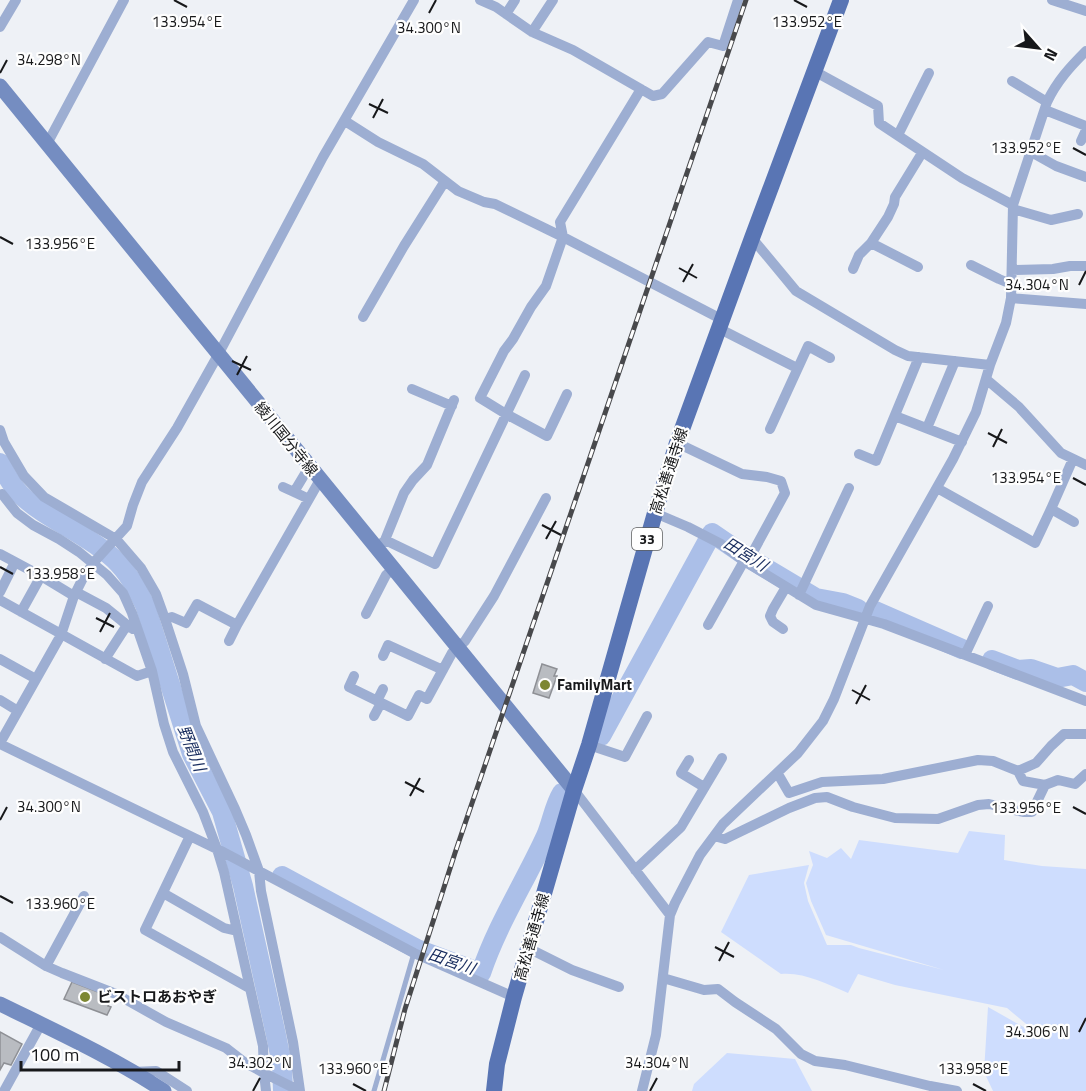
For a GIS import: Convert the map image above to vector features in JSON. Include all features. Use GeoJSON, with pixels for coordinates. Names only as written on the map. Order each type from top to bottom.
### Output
{"type":"FeatureCollection","features":[{"type":"Feature","properties":{"kind":"main road","name":"高松善通寺線"},"geometry":{"type":"LineString","coordinates":[[494,1091],[497,1064],[514,997],[677,443],[841,0]]}},
{"type":"Feature","properties":{"kind":"main road","name":"綾川国分寺線"},"geometry":{"type":"LineString","coordinates":[[0,86],[309,466],[381,545],[393,569],[574,790]]}},
{"type":"Feature","properties":{"kind":"main road"},"geometry":{"type":"LineString","coordinates":[[0,1004],[133,1072],[164,1091]]}},
{"type":"Feature","properties":{"kind":"street"},"geometry":{"type":"LineString","coordinates":[[0,27],[16,0]]}},
{"type":"Feature","properties":{"kind":"street"},"geometry":{"type":"LineString","coordinates":[[47,144],[124,0]]}},
{"type":"Feature","properties":{"kind":"street"},"geometry":{"type":"LineString","coordinates":[[414,0],[323,158],[177,428],[142,482],[127,526],[83,578],[61,635],[0,744],[219,850],[414,953],[514,997]]}},
{"type":"Feature","properties":{"kind":"street"},"geometry":{"type":"LineString","coordinates":[[480,0],[496,7],[532,32],[573,50],[653,96],[663,94],[708,42],[723,46],[738,0]]}},
{"type":"Feature","properties":{"kind":"street"},"geometry":{"type":"LineString","coordinates":[[506,14],[514,0]]}},
{"type":"Feature","properties":{"kind":"street"},"geometry":{"type":"LineString","coordinates":[[532,32],[553,0]]}},
{"type":"Feature","properties":{"kind":"street"},"geometry":{"type":"LineString","coordinates":[[1052,0],[1086,11]]}},
{"type":"Feature","properties":{"kind":"street"},"geometry":{"type":"LineString","coordinates":[[642,1091],[656,1035],[670,915],[675,903],[700,855],[723,824],[778,774],[806,745],[824,721],[864,618],[962,442],[976,412],[1006,323],[1011,298],[1013,207],[1054,88],[1086,51]]}},
{"type":"Feature","properties":{"kind":"street"},"geometry":{"type":"LineString","coordinates":[[814,71],[878,106],[879,123],[922,153],[1013,207],[1051,220],[1078,214]]}},
{"type":"Feature","properties":{"kind":"street"},"geometry":{"type":"LineString","coordinates":[[898,135],[929,74]]}},
{"type":"Feature","properties":{"kind":"street"},"geometry":{"type":"LineString","coordinates":[[1012,81],[1046,106],[1086,128],[1081,141]]}},
{"type":"Feature","properties":{"kind":"street"},"geometry":{"type":"LineString","coordinates":[[567,394],[547,436],[480,398],[504,351],[546,286],[563,237],[560,222],[640,89]]}},
{"type":"Feature","properties":{"kind":"street"},"geometry":{"type":"LineString","coordinates":[[345,121],[378,142],[423,164],[458,190],[484,202],[495,204],[563,237],[797,368]]}},
{"type":"Feature","properties":{"kind":"street"},"geometry":{"type":"LineString","coordinates":[[1031,152],[1056,166],[1086,177]]}},
{"type":"Feature","properties":{"kind":"street"},"geometry":{"type":"LineString","coordinates":[[853,269],[859,255],[899,206],[895,197],[922,153]]}},
{"type":"Feature","properties":{"kind":"street"},"geometry":{"type":"LineString","coordinates":[[363,317],[445,181]]}},
{"type":"Feature","properties":{"kind":"street"},"geometry":{"type":"LineString","coordinates":[[752,238],[796,291],[895,350],[908,356],[990,365]]}},
{"type":"Feature","properties":{"kind":"street"},"geometry":{"type":"LineString","coordinates":[[871,243],[918,267]]}},
{"type":"Feature","properties":{"kind":"street"},"geometry":{"type":"LineString","coordinates":[[971,265],[1011,284]]}},
{"type":"Feature","properties":{"kind":"street"},"geometry":{"type":"LineString","coordinates":[[1012,270],[1086,266]]}},
{"type":"Feature","properties":{"kind":"street"},"geometry":{"type":"LineString","coordinates":[[1011,298],[1086,304]]}},
{"type":"Feature","properties":{"kind":"street"},"geometry":{"type":"LineString","coordinates":[[770,429],[808,346],[830,358]]}},
{"type":"Feature","properties":{"kind":"street"},"geometry":{"type":"LineString","coordinates":[[859,454],[876,460],[919,357]]}},
{"type":"Feature","properties":{"kind":"street"},"geometry":{"type":"LineString","coordinates":[[927,428],[955,361]]}},
{"type":"Feature","properties":{"kind":"street"},"geometry":{"type":"LineString","coordinates":[[412,389],[453,403],[427,465],[404,493],[381,545],[435,564],[525,375]]}},
{"type":"Feature","properties":{"kind":"street"},"geometry":{"type":"LineString","coordinates":[[937,488],[1035,543],[1052,509],[1082,460],[1062,453],[1019,407],[986,379]]}},
{"type":"Feature","properties":{"kind":"street"},"geometry":{"type":"LineString","coordinates":[[895,416],[962,442]]}},
{"type":"Feature","properties":{"kind":"street"},"geometry":{"type":"LineString","coordinates":[[0,430],[4,442],[24,476],[44,497],[115,540],[141,568],[156,594],[183,674],[196,726],[235,809],[257,870],[293,1042],[300,1091],[244,1062],[226,1048],[166,1022],[116,994],[46,966],[0,938]]}},
{"type":"Feature","properties":{"kind":"street"},"geometry":{"type":"LineString","coordinates":[[677,443],[742,474],[781,481],[785,493],[708,625]]}},
{"type":"Feature","properties":{"kind":"street"},"geometry":{"type":"LineString","coordinates":[[294,492],[309,466]]}},
{"type":"Feature","properties":{"kind":"street"},"geometry":{"type":"LineString","coordinates":[[229,641],[321,480]]}},
{"type":"Feature","properties":{"kind":"street"},"geometry":{"type":"LineString","coordinates":[[283,487],[309,499]]}},
{"type":"Feature","properties":{"kind":"street"},"geometry":{"type":"LineString","coordinates":[[802,590],[849,488]]}},
{"type":"Feature","properties":{"kind":"street"},"geometry":{"type":"LineString","coordinates":[[2,494],[17,513],[94,563],[123,593],[132,613],[152,670],[173,752],[219,850],[263,1046],[266,1091]]}},
{"type":"Feature","properties":{"kind":"street"},"geometry":{"type":"LineString","coordinates":[[354,676],[349,687],[408,716],[419,695],[427,699],[452,652],[465,641],[494,596],[546,498]]}},
{"type":"Feature","properties":{"kind":"street"},"geometry":{"type":"LineString","coordinates":[[1052,509],[1074,522]]}},
{"type":"Feature","properties":{"kind":"street"},"geometry":{"type":"LineString","coordinates":[[655,513],[721,544],[786,587],[802,590],[816,604],[910,634],[1086,701]]}},
{"type":"Feature","properties":{"kind":"street"},"geometry":{"type":"LineString","coordinates":[[0,554],[106,608],[138,632]]}},
{"type":"Feature","properties":{"kind":"street"},"geometry":{"type":"LineString","coordinates":[[0,592],[15,562]]}},
{"type":"Feature","properties":{"kind":"street"},"geometry":{"type":"LineString","coordinates":[[366,614],[386,575],[393,569]]}},
{"type":"Feature","properties":{"kind":"street"},"geometry":{"type":"LineString","coordinates":[[21,612],[41,576]]}},
{"type":"Feature","properties":{"kind":"street"},"geometry":{"type":"LineString","coordinates":[[783,629],[773,622],[770,616],[786,587]]}},
{"type":"Feature","properties":{"kind":"street"},"geometry":{"type":"LineString","coordinates":[[0,600],[137,676],[152,670]]}},
{"type":"Feature","properties":{"kind":"street"},"geometry":{"type":"LineString","coordinates":[[165,620],[172,617],[186,623],[197,604],[237,626]]}},
{"type":"Feature","properties":{"kind":"street"},"geometry":{"type":"LineString","coordinates":[[965,655],[988,606]]}},
{"type":"Feature","properties":{"kind":"street"},"geometry":{"type":"LineString","coordinates":[[105,659],[127,626]]}},
{"type":"Feature","properties":{"kind":"street"},"geometry":{"type":"LineString","coordinates":[[382,656],[388,645],[443,669]]}},
{"type":"Feature","properties":{"kind":"street"},"geometry":{"type":"LineString","coordinates":[[1,660],[36,679]]}},
{"type":"Feature","properties":{"kind":"street"},"geometry":{"type":"LineString","coordinates":[[374,716],[383,689]]}},
{"type":"Feature","properties":{"kind":"street"},"geometry":{"type":"LineString","coordinates":[[0,700],[18,711]]}},
{"type":"Feature","properties":{"kind":"street"},"geometry":{"type":"LineString","coordinates":[[589,745],[625,757],[647,716]]}},
{"type":"Feature","properties":{"kind":"street"},"geometry":{"type":"LineString","coordinates":[[1018,771],[1036,763],[1064,734],[1086,734]]}},
{"type":"Feature","properties":{"kind":"street"},"geometry":{"type":"LineString","coordinates":[[635,870],[686,830],[704,787],[722,758]]}},
{"type":"Feature","properties":{"kind":"street"},"geometry":{"type":"LineString","coordinates":[[689,760],[681,773],[704,787]]}},
{"type":"Feature","properties":{"kind":"street"},"geometry":{"type":"LineString","coordinates":[[778,774],[789,793],[822,782],[883,779],[978,760],[993,761],[1018,771],[1023,781],[1045,784],[1058,780],[1086,788]]}},
{"type":"Feature","properties":{"kind":"street"},"geometry":{"type":"LineString","coordinates":[[1075,784],[1086,774]]}},
{"type":"Feature","properties":{"kind":"street"},"geometry":{"type":"LineString","coordinates":[[714,836],[725,839],[789,808],[815,798],[827,797],[852,807],[895,818],[938,819],[978,805],[989,804],[1023,813],[1032,812],[1045,784]]}},
{"type":"Feature","properties":{"kind":"street"},"geometry":{"type":"LineString","coordinates":[[574,790],[670,915]]}},
{"type":"Feature","properties":{"kind":"street"},"geometry":{"type":"LineString","coordinates":[[190,836],[145,930],[249,988]]}},
{"type":"Feature","properties":{"kind":"street"},"geometry":{"type":"LineString","coordinates":[[163,893],[224,928],[237,932]]}},
{"type":"Feature","properties":{"kind":"street"},"geometry":{"type":"LineString","coordinates":[[46,966],[84,896]]}},
{"type":"Feature","properties":{"kind":"street"},"geometry":{"type":"LineString","coordinates":[[528,948],[572,970],[618,987]]}},
{"type":"Feature","properties":{"kind":"street"},"geometry":{"type":"LineString","coordinates":[[663,978],[704,990],[718,989],[776,1029],[801,1054],[815,1061],[845,1065],[957,1091]]}},
{"type":"Feature","properties":{"kind":"street"},"geometry":{"type":"LineString","coordinates":[[4,1091],[41,1024]]}},
{"type":"Feature","properties":{"kind":"street"},"geometry":{"type":"LineString","coordinates":[[133,1072],[156,1071],[187,1091]]}},
{"type":"Feature","properties":{"kind":"street"},"geometry":{"type":"LineString","coordinates":[[133,1072],[147,1091]]}},
{"type":"Feature","properties":{"kind":"lane"},"geometry":{"type":"LineString","coordinates":[[374,1091],[414,953]]}},
{"type":"Feature","properties":{"kind":"shaded area"},"geometry":{"type":"Polygon","coordinates":[[[969,831],[1005,835],[1004,860],[1042,866],[1086,869],[1086,1091],[993,1091],[984,1072],[988,1007],[1043,1038],[1007,1008],[895,985],[858,974],[848,993],[807,977],[781,974],[721,932],[749,875],[809,865],[804,883],[808,901],[827,945],[851,945],[944,970],[826,935],[806,883],[813,865],[809,851],[827,858],[841,848],[851,859],[859,840],[958,853],[969,831]]]}},
{"type":"Feature","properties":{"kind":"shaded area"},"geometry":{"type":"Polygon","coordinates":[[[727,1053],[795,1059],[812,1091],[692,1091],[694,1084],[727,1053]]]}},
{"type":"Feature","properties":{"kind":"building","name":"FamilyMart"},"geometry":{"type":"Polygon","coordinates":[[[542,664],[557,669],[554,676],[557,676],[549,698],[533,693],[542,664]]]}},
{"type":"Feature","properties":{"kind":"building","name":"ビストロあおやぎ"},"geometry":{"type":"Polygon","coordinates":[[[72,982],[106,995],[104,999],[110,1001],[108,1006],[111,1007],[107,1015],[64,999],[72,982]]]}},
{"type":"Feature","properties":{"kind":"building"},"geometry":{"type":"Polygon","coordinates":[[[0,1032],[22,1044],[11,1065],[4,1063],[0,1070],[0,1032]]]}},
{"type":"Feature","properties":{"kind":"waterway","name":"野間川"},"geometry":{"type":"LineString","coordinates":[[0,463],[20,494],[114,559],[128,575],[145,605],[192,754],[222,812],[243,886],[276,1035],[282,1065],[283,1091]]}},
{"type":"Feature","properties":{"kind":"waterway","name":"田宮川"},"geometry":{"type":"LineString","coordinates":[[601,736],[712,533],[747,557],[816,598],[843,603],[858,609]]}},
{"type":"Feature","properties":{"kind":"waterway","name":"田宮川"},"geometry":{"type":"LineString","coordinates":[[875,611],[962,649]]}},
{"type":"Feature","properties":{"kind":"waterway","name":"田宮川"},"geometry":{"type":"LineString","coordinates":[[992,660],[1018,670],[1031,669],[1057,678],[1073,675],[1086,682]]}},
{"type":"Feature","properties":{"kind":"waterway","name":"田宮川"},"geometry":{"type":"LineString","coordinates":[[282,876],[417,949],[481,973],[503,921],[546,836],[562,793]]}},
{"type":"Feature","properties":{"kind":"railway"},"geometry":{"type":"LineString","coordinates":[[384,1091],[405,1009],[455,853],[746,0]]}},
{"type":"Feature","properties":{"kind":"place","name":"FamilyMart"},"geometry":{"type":"Point","coordinates":[545,685]}},
{"type":"Feature","properties":{"kind":"place","name":"ビストロあおやぎ"},"geometry":{"type":"Point","coordinates":[85,997]}}]}
